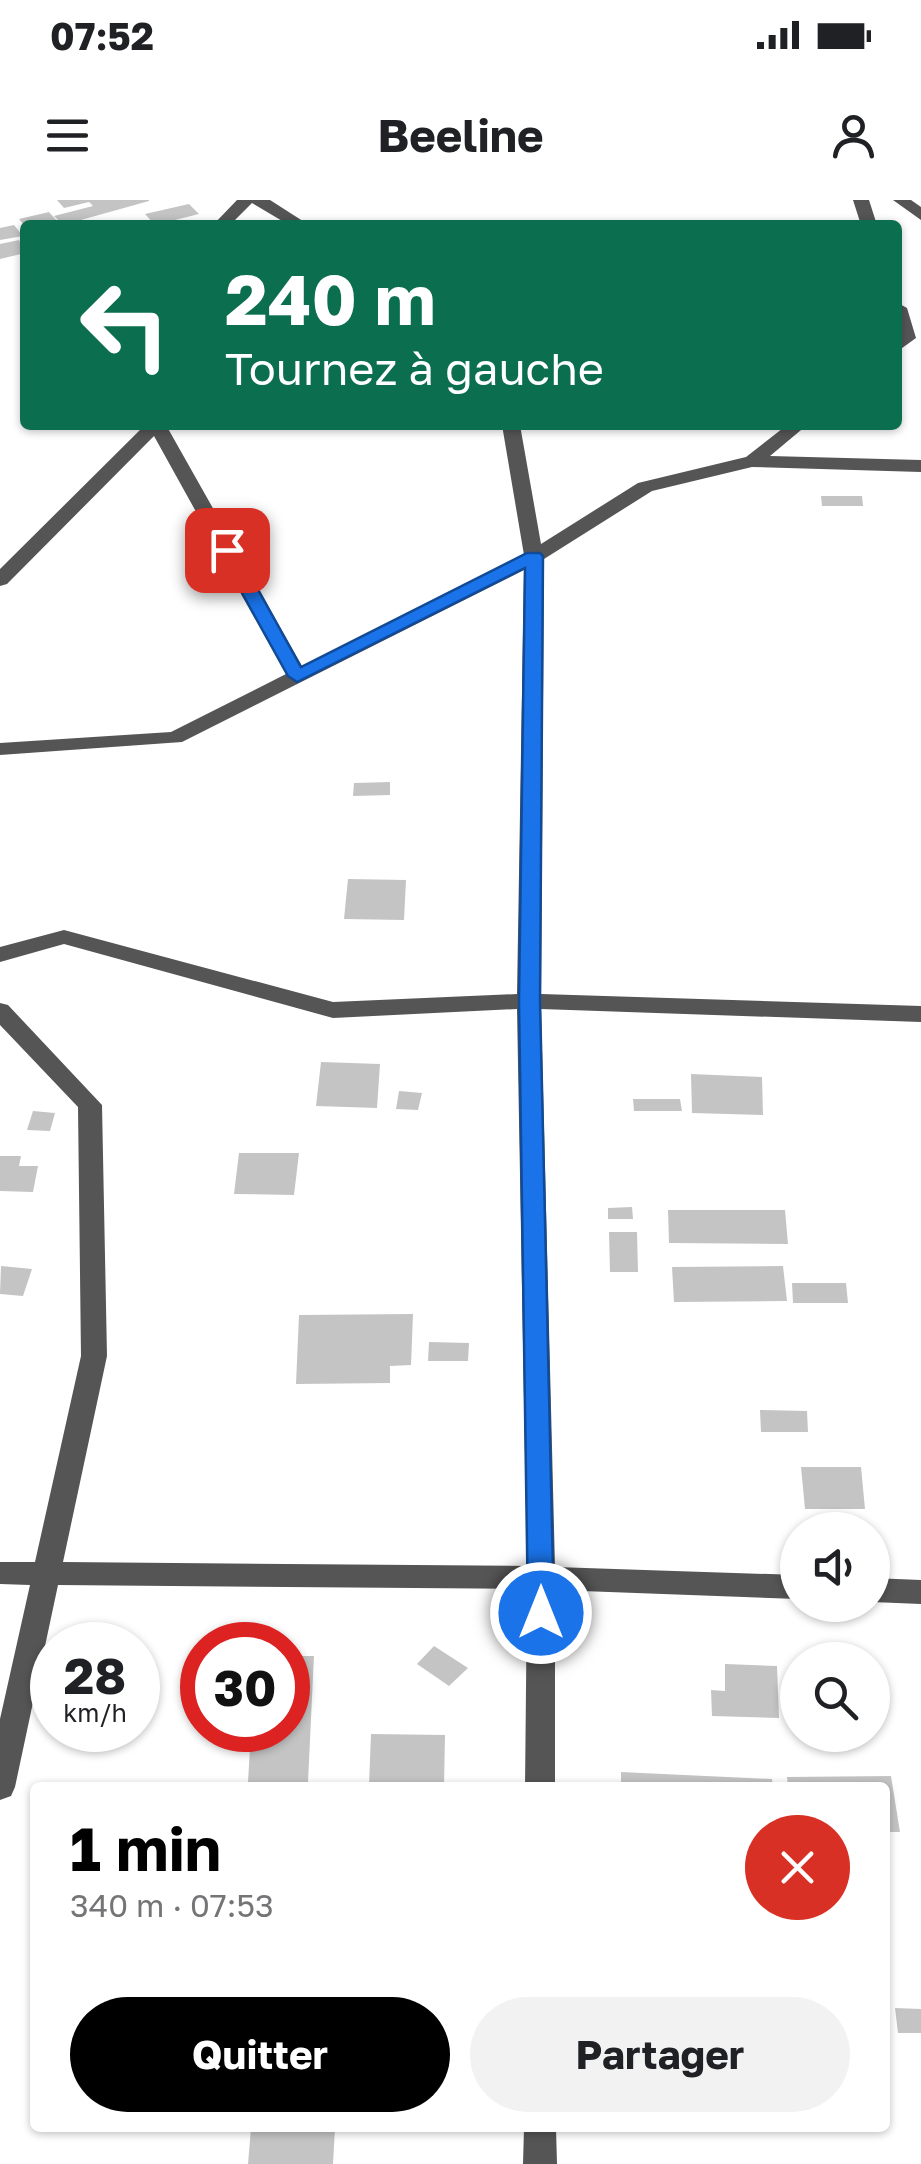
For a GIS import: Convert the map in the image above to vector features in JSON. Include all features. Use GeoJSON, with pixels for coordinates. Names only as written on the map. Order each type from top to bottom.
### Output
{"type":"FeatureCollection","features":[{"type":"Feature","properties":{"kind":"street"},"geometry":{"type":"LineString","coordinates":[[226,220],[246,200]]}},
{"type":"Feature","properties":{"kind":"street"},"geometry":{"type":"LineString","coordinates":[[258,200],[292,220]]}},
{"type":"Feature","properties":{"kind":"street"},"geometry":{"type":"LineString","coordinates":[[900,200],[921,215]]}},
{"type":"Feature","properties":{"kind":"street"},"geometry":{"type":"LineString","coordinates":[[902,320],[908,338],[902,343]]}},
{"type":"Feature","properties":{"kind":"street"},"geometry":{"type":"LineString","coordinates":[[0,580],[151,430]]}},
{"type":"Feature","properties":{"kind":"street"},"geometry":{"type":"LineString","coordinates":[[159,430],[297,676]]}},
{"type":"Feature","properties":{"kind":"street"},"geometry":{"type":"LineString","coordinates":[[512,430],[534,556],[530,1001],[541,1578],[540,1782]]}},
{"type":"Feature","properties":{"kind":"street"},"geometry":{"type":"LineString","coordinates":[[752,461],[792,430]]}},
{"type":"Feature","properties":{"kind":"street"},"geometry":{"type":"LineString","coordinates":[[0,749],[174,738],[534,556],[645,487],[752,461],[921,466]]}},
{"type":"Feature","properties":{"kind":"street"},"geometry":{"type":"LineString","coordinates":[[0,954],[64,937],[334,1010],[530,1001],[921,1014]]}},
{"type":"Feature","properties":{"kind":"street"},"geometry":{"type":"LineString","coordinates":[[0,1011],[90,1105],[94,1356],[0,1786]]}},
{"type":"Feature","properties":{"kind":"street"},"geometry":{"type":"LineString","coordinates":[[0,1573],[541,1578],[780,1586]]}},
{"type":"Feature","properties":{"kind":"street"},"geometry":{"type":"LineString","coordinates":[[890,1592],[917,1595]]}},
{"type":"Feature","properties":{"kind":"street"},"geometry":{"type":"LineString","coordinates":[[540,2132],[540,2164]]}},
{"type":"Feature","properties":{"kind":"building"},"geometry":{"type":"Polygon","coordinates":[[[57,200],[149,200],[81,220],[58,220],[54,216],[93,206],[89,202],[64,208],[57,200]]]}},
{"type":"Feature","properties":{"kind":"building"},"geometry":{"type":"Polygon","coordinates":[[[189,204],[199,214],[175,220],[150,220],[145,214],[189,204]]]}},
{"type":"Feature","properties":{"kind":"building"},"geometry":{"type":"Polygon","coordinates":[[[49,212],[56,220],[20,220],[49,212]]]}},
{"type":"Feature","properties":{"kind":"building"},"geometry":{"type":"Polygon","coordinates":[[[14,225],[20,237],[0,240],[0,228],[14,225]]]}},
{"type":"Feature","properties":{"kind":"building"},"geometry":{"type":"Polygon","coordinates":[[[19,240],[20,254],[0,259],[0,244],[19,240]]]}},
{"type":"Feature","properties":{"kind":"building"},"geometry":{"type":"Polygon","coordinates":[[[821,496],[862,496],[863,506],[822,506],[821,496]]]}},
{"type":"Feature","properties":{"kind":"building"},"geometry":{"type":"Polygon","coordinates":[[[390,782],[390,795],[353,796],[354,783],[390,782]]]}},
{"type":"Feature","properties":{"kind":"building"},"geometry":{"type":"Polygon","coordinates":[[[348,879],[406,880],[404,920],[344,919],[348,879]]]}},
{"type":"Feature","properties":{"kind":"building"},"geometry":{"type":"Polygon","coordinates":[[[321,1062],[380,1064],[377,1108],[316,1106],[321,1062]]]}},
{"type":"Feature","properties":{"kind":"building"},"geometry":{"type":"Polygon","coordinates":[[[691,1074],[762,1077],[763,1115],[692,1113],[691,1074]]]}},
{"type":"Feature","properties":{"kind":"building"},"geometry":{"type":"Polygon","coordinates":[[[399,1091],[422,1093],[418,1110],[396,1109],[399,1091]]]}},
{"type":"Feature","properties":{"kind":"building"},"geometry":{"type":"Polygon","coordinates":[[[633,1099],[680,1099],[682,1111],[634,1111],[633,1099]]]}},
{"type":"Feature","properties":{"kind":"building"},"geometry":{"type":"Polygon","coordinates":[[[33,1111],[55,1113],[50,1131],[27,1130],[33,1111]]]}},
{"type":"Feature","properties":{"kind":"building"},"geometry":{"type":"Polygon","coordinates":[[[239,1153],[299,1153],[294,1195],[234,1194],[239,1153]]]}},
{"type":"Feature","properties":{"kind":"building"},"geometry":{"type":"Polygon","coordinates":[[[0,1156],[21,1156],[19,1166],[38,1166],[33,1192],[0,1191],[0,1156]]]}},
{"type":"Feature","properties":{"kind":"building"},"geometry":{"type":"Polygon","coordinates":[[[632,1207],[633,1219],[608,1219],[608,1208],[632,1207]]]}},
{"type":"Feature","properties":{"kind":"building"},"geometry":{"type":"Polygon","coordinates":[[[668,1210],[785,1210],[788,1244],[669,1243],[668,1210]]]}},
{"type":"Feature","properties":{"kind":"building"},"geometry":{"type":"Polygon","coordinates":[[[609,1232],[637,1232],[638,1272],[610,1272],[609,1232]]]}},
{"type":"Feature","properties":{"kind":"building"},"geometry":{"type":"Polygon","coordinates":[[[1,1266],[32,1269],[23,1296],[0,1294],[1,1266]]]}},
{"type":"Feature","properties":{"kind":"building"},"geometry":{"type":"Polygon","coordinates":[[[783,1266],[787,1301],[674,1302],[672,1267],[783,1266]]]}},
{"type":"Feature","properties":{"kind":"building"},"geometry":{"type":"Polygon","coordinates":[[[792,1283],[846,1283],[848,1303],[793,1303],[792,1283]]]}},
{"type":"Feature","properties":{"kind":"building"},"geometry":{"type":"Polygon","coordinates":[[[413,1314],[411,1365],[390,1366],[390,1383],[296,1384],[299,1315],[413,1314]]]}},
{"type":"Feature","properties":{"kind":"building"},"geometry":{"type":"Polygon","coordinates":[[[429,1342],[469,1343],[468,1361],[428,1361],[429,1342]]]}},
{"type":"Feature","properties":{"kind":"building"},"geometry":{"type":"Polygon","coordinates":[[[760,1410],[807,1411],[808,1432],[761,1432],[760,1410]]]}},
{"type":"Feature","properties":{"kind":"building"},"geometry":{"type":"Polygon","coordinates":[[[801,1467],[861,1467],[865,1509],[805,1509],[801,1467]]]}},
{"type":"Feature","properties":{"kind":"building"},"geometry":{"type":"Polygon","coordinates":[[[434,1646],[468,1668],[449,1686],[417,1664],[434,1646]]]}},
{"type":"Feature","properties":{"kind":"building"},"geometry":{"type":"Polygon","coordinates":[[[310,1656],[314,1656],[310,1740],[310,1656]]]}},
{"type":"Feature","properties":{"kind":"building"},"geometry":{"type":"Polygon","coordinates":[[[725,1664],[777,1666],[779,1718],[712,1716],[711,1690],[725,1691],[725,1664]]]}},
{"type":"Feature","properties":{"kind":"building"},"geometry":{"type":"Polygon","coordinates":[[[371,1734],[445,1735],[444,1782],[369,1782],[371,1734]]]}},
{"type":"Feature","properties":{"kind":"building"},"geometry":{"type":"Polygon","coordinates":[[[250,1752],[309,1752],[308,1782],[248,1782],[250,1752]]]}},
{"type":"Feature","properties":{"kind":"building"},"geometry":{"type":"Polygon","coordinates":[[[621,1772],[772,1782],[621,1782],[621,1772]]]}},
{"type":"Feature","properties":{"kind":"building"},"geometry":{"type":"Polygon","coordinates":[[[891,1776],[900,1832],[890,1832],[890,1782],[787,1782],[787,1777],[891,1776]]]}},
{"type":"Feature","properties":{"kind":"building"},"geometry":{"type":"Polygon","coordinates":[[[895,2008],[921,2009],[921,2033],[898,2033],[895,2008]]]}},
{"type":"Feature","properties":{"kind":"building"},"geometry":{"type":"Polygon","coordinates":[[[251,2132],[335,2132],[333,2164],[248,2164],[251,2132]]]}},
{"type":"Feature","properties":{"kind":"route"},"geometry":{"type":"LineString","coordinates":[[227,550],[297,676],[534,556],[530,1001],[541,1613]]}}]}
